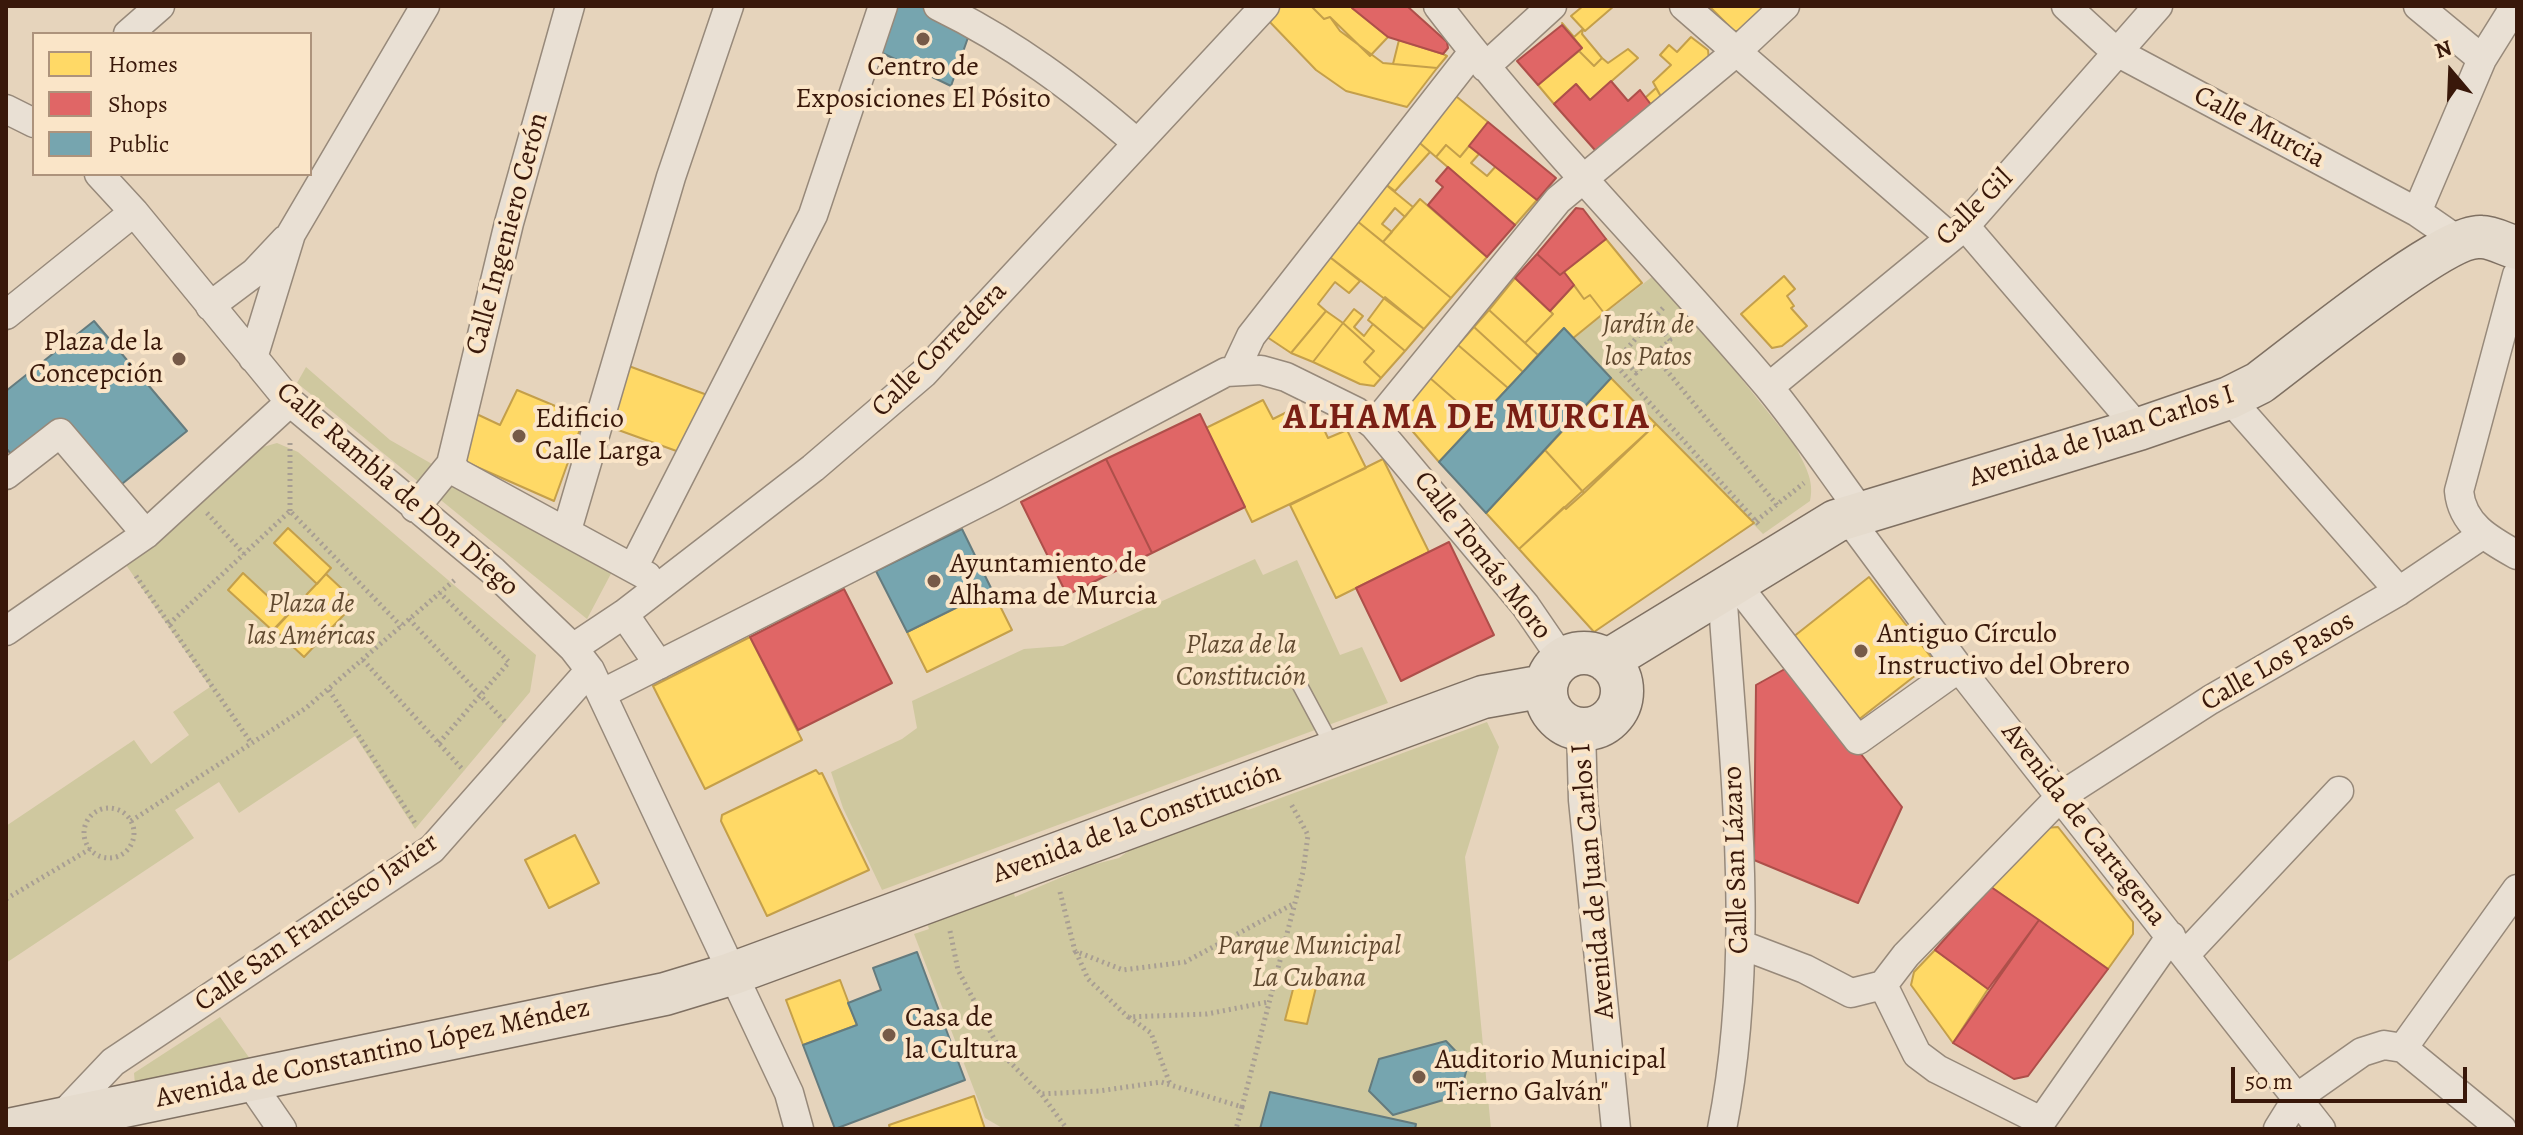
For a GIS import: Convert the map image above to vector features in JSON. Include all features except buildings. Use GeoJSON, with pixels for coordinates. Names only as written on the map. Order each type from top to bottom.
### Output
{"type":"FeatureCollection","features":[{"type":"Feature","properties":{"kind":"main road"},"geometry":{"type":"LineString","coordinates":[[2459,241],[2481,237],[2517,248]]}},
{"type":"Feature","properties":{"kind":"main road","name":"Avenida de Juan Carlos I"},"geometry":{"type":"LineString","coordinates":[[1615,676],[1728,585],[1768,538],[1823,527],[2229,398],[2259,383],[2421,261],[2459,241]]}},
{"type":"Feature","properties":{"kind":"main road"},"geometry":{"type":"LineString","coordinates":[[1580,653],[1615,676],[1615,714],[1594,728],[1569,727],[1550,710],[1554,673],[1580,653]]}},
{"type":"Feature","properties":{"kind":"main road","name":"Avenida de la Constitución"},"geometry":{"type":"LineString","coordinates":[[731,974],[1268,775],[1554,673]]}},
{"type":"Feature","properties":{"kind":"main road","name":"Avenida de Constantino López Méndez"},"geometry":{"type":"LineString","coordinates":[[13,1129],[665,994],[731,974]]}},
{"type":"Feature","properties":{"kind":"street"},"geometry":{"type":"LineString","coordinates":[[130,32],[160,6]]}},
{"type":"Feature","properties":{"kind":"street"},"geometry":{"type":"LineString","coordinates":[[210,306],[254,273],[291,234],[425,6]]}},
{"type":"Feature","properties":{"kind":"street","name":"Calle Ingeniero Cerón"},"geometry":{"type":"LineString","coordinates":[[451,464],[451,451],[509,223],[570,6]]}},
{"type":"Feature","properties":{"kind":"street"},"geometry":{"type":"LineString","coordinates":[[567,530],[671,177],[729,6]]}},
{"type":"Feature","properties":{"kind":"street"},"geometry":{"type":"LineString","coordinates":[[634,566],[813,215],[883,6]]}},
{"type":"Feature","properties":{"kind":"street"},"geometry":{"type":"LineString","coordinates":[[938,6],[988,30],[1072,87],[1137,143]]}},
{"type":"Feature","properties":{"kind":"street","name":"Calle Corredera"},"geometry":{"type":"LineString","coordinates":[[589,671],[624,614],[813,468],[924,373],[1265,6]]}},
{"type":"Feature","properties":{"kind":"street","name":"Avenida de Cartagena"},"geometry":{"type":"LineString","coordinates":[[1438,6],[1479,59],[1769,387],[1959,668],[2321,1129]]}},
{"type":"Feature","properties":{"kind":"street"},"geometry":{"type":"LineString","coordinates":[[799,1129],[789,1093],[589,671],[659,665],[994,495],[1198,385],[1235,370],[1251,336],[1479,59],[1552,6]]}},
{"type":"Feature","properties":{"kind":"street"},"geometry":{"type":"LineString","coordinates":[[1684,6],[1736,52],[1958,231],[2139,429]]}},
{"type":"Feature","properties":{"kind":"street"},"geometry":{"type":"LineString","coordinates":[[1374,425],[1558,200],[1736,52],[1785,6]]}},
{"type":"Feature","properties":{"kind":"street","name":"Calle Murcia"},"geometry":{"type":"LineString","coordinates":[[2066,6],[2115,51],[2417,212],[2459,241]]}},
{"type":"Feature","properties":{"kind":"street","name":"Calle Gil"},"geometry":{"type":"LineString","coordinates":[[1769,387],[1958,231],[2158,6]]}},
{"type":"Feature","properties":{"kind":"street"},"geometry":{"type":"LineString","coordinates":[[2418,6],[2482,59]]}},
{"type":"Feature","properties":{"kind":"street"},"geometry":{"type":"LineString","coordinates":[[2417,212],[2482,59],[2515,6]]}},
{"type":"Feature","properties":{"kind":"street","name":"Calle Rambla de Don Diego"},"geometry":{"type":"LineString","coordinates":[[101,176],[290,402],[479,559],[589,671]]}},
{"type":"Feature","properties":{"kind":"street"},"geometry":{"type":"LineString","coordinates":[[6,315],[134,212]]}},
{"type":"Feature","properties":{"kind":"street"},"geometry":{"type":"LineString","coordinates":[[253,358],[291,234]]}},
{"type":"Feature","properties":{"kind":"street"},"geometry":{"type":"LineString","coordinates":[[2517,275],[2459,491],[2460,502],[2482,535],[2517,555]]}},
{"type":"Feature","properties":{"kind":"street","name":"Calle Tomás Moro"},"geometry":{"type":"LineString","coordinates":[[1235,370],[1261,370],[1286,377],[1357,412],[1374,425],[1525,605],[1554,673]]}},
{"type":"Feature","properties":{"kind":"street"},"geometry":{"type":"LineString","coordinates":[[2229,398],[2399,591]]}},
{"type":"Feature","properties":{"kind":"street"},"geometry":{"type":"LineString","coordinates":[[6,631],[146,534],[290,402]]}},
{"type":"Feature","properties":{"kind":"street"},"geometry":{"type":"LineString","coordinates":[[6,475],[60,433],[146,534]]}},
{"type":"Feature","properties":{"kind":"street"},"geometry":{"type":"LineString","coordinates":[[415,508],[451,464]]}},
{"type":"Feature","properties":{"kind":"street","name":"Calle Rambla de Don Diego"},"geometry":{"type":"LineString","coordinates":[[451,464],[458,473],[634,566],[662,586]]}},
{"type":"Feature","properties":{"kind":"street","name":"Calle Los Pasos"},"geometry":{"type":"LineString","coordinates":[[1883,985],[1906,955],[2061,796],[2210,700],[2399,591],[2482,535]]}},
{"type":"Feature","properties":{"kind":"street"},"geometry":{"type":"LineString","coordinates":[[1728,585],[1858,740],[1959,668]]}},
{"type":"Feature","properties":{"kind":"street","name":"Calle San Lázaro"},"geometry":{"type":"LineString","coordinates":[[1722,1129],[1732,1078],[1742,945],[1728,585]]}},
{"type":"Feature","properties":{"kind":"street"},"geometry":{"type":"LineString","coordinates":[[624,614],[659,665]]}},
{"type":"Feature","properties":{"kind":"street","name":"Calle San Francisco Javier"},"geometry":{"type":"LineString","coordinates":[[58,1120],[113,1062],[432,849],[589,671]]}},
{"type":"Feature","properties":{"kind":"street","name":"Avenida de Juan Carlos I"},"geometry":{"type":"LineString","coordinates":[[1581,729],[1583,800],[1616,1129]]}},
{"type":"Feature","properties":{"kind":"street"},"geometry":{"type":"LineString","coordinates":[[1742,945],[1805,969],[1851,993],[1883,985],[1917,1054],[1937,1069],[2039,1125],[2178,946],[2339,791]]}},
{"type":"Feature","properties":{"kind":"street"},"geometry":{"type":"LineString","coordinates":[[2403,1048],[2517,889]]}},
{"type":"Feature","properties":{"kind":"street"},"geometry":{"type":"LineString","coordinates":[[2278,1129],[2298,1097],[2362,1052],[2384,1045],[2403,1048],[2502,1129]]}},
{"type":"Feature","properties":{"kind":"street"},"geometry":{"type":"LineString","coordinates":[[249,1081],[282,1129]]}},
{"type":"Feature","properties":{"kind":"lane"},"geometry":{"type":"LineString","coordinates":[[1297,680],[1335,751]]}},
{"type":"Feature","properties":{"kind":"path"},"geometry":{"type":"LineString","coordinates":[[1681,290],[1614,363],[1768,538]]}},
{"type":"Feature","properties":{"kind":"path"},"geometry":{"type":"LineString","coordinates":[[1620,354],[1636,373],[1670,340],[1653,319]]}},
{"type":"Feature","properties":{"kind":"path"},"geometry":{"type":"LineString","coordinates":[[1654,355],[1777,505]]}},
{"type":"Feature","properties":{"kind":"path"},"geometry":{"type":"LineString","coordinates":[[290,402],[290,511],[401,626]]}},
{"type":"Feature","properties":{"kind":"path"},"geometry":{"type":"LineString","coordinates":[[1768,538],[1777,505],[1804,483]]}},
{"type":"Feature","properties":{"kind":"path"},"geometry":{"type":"LineString","coordinates":[[190,494],[244,554]]}},
{"type":"Feature","properties":{"kind":"path"},"geometry":{"type":"LineString","coordinates":[[169,624],[290,511]]}},
{"type":"Feature","properties":{"kind":"path"},"geometry":{"type":"LineString","coordinates":[[120,552],[252,744]]}},
{"type":"Feature","properties":{"kind":"path"},"geometry":{"type":"LineString","coordinates":[[131,821],[252,744],[329,690],[479,559]]}},
{"type":"Feature","properties":{"kind":"path"},"geometry":{"type":"LineString","coordinates":[[439,743],[509,662],[440,593]]}},
{"type":"Feature","properties":{"kind":"path"},"geometry":{"type":"LineString","coordinates":[[409,619],[526,744]]}},
{"type":"Feature","properties":{"kind":"path"},"geometry":{"type":"LineString","coordinates":[[363,660],[484,793]]}},
{"type":"Feature","properties":{"kind":"path"},"geometry":{"type":"LineString","coordinates":[[329,690],[432,849]]}},
{"type":"Feature","properties":{"kind":"path"},"geometry":{"type":"LineString","coordinates":[[1236,1129],[1295,903],[1308,835],[1294,809],[1268,775]]}},
{"type":"Feature","properties":{"kind":"path"},"geometry":{"type":"LineString","coordinates":[[111,808],[131,821],[131,845],[119,856],[103,857],[90,849],[84,833],[89,818],[95,812],[111,808]]}},
{"type":"Feature","properties":{"kind":"path"},"geometry":{"type":"LineString","coordinates":[[6,899],[90,849]]}},
{"type":"Feature","properties":{"kind":"path"},"geometry":{"type":"LineString","coordinates":[[1048,857],[1075,951],[1088,979],[1128,1017],[1151,1033],[1170,1084]]}},
{"type":"Feature","properties":{"kind":"path"},"geometry":{"type":"LineString","coordinates":[[943,895],[958,970],[1002,1054],[1041,1094],[1067,1129]]}},
{"type":"Feature","properties":{"kind":"path"},"geometry":{"type":"LineString","coordinates":[[1075,951],[1123,970],[1185,962],[1295,903]]}},
{"type":"Feature","properties":{"kind":"path"},"geometry":{"type":"LineString","coordinates":[[1128,1017],[1207,1014],[1269,1002]]}},
{"type":"Feature","properties":{"kind":"path"},"geometry":{"type":"LineString","coordinates":[[1041,1094],[1099,1091],[1161,1082],[1242,1107]]}},
{"type":"Feature","properties":{"kind":"green space","name":"Jardín de los Patos"},"geometry":{"type":"Polygon","coordinates":[[[1657,273],[1795,446],[1808,472],[1810,501],[1763,534],[1572,339],[1657,273]]]}},
{"type":"Feature","properties":{"kind":"green space"},"geometry":{"type":"Polygon","coordinates":[[[306,367],[390,440],[614,568],[587,619],[297,383],[306,367]]]}},
{"type":"Feature","properties":{"kind":"green space","name":"Plaza de las Américas"},"geometry":{"type":"Polygon","coordinates":[[[277,443],[298,452],[536,655],[530,692],[415,829],[355,736],[239,813],[219,782],[175,810],[194,838],[6,963],[6,826],[134,740],[151,764],[189,735],[173,712],[210,687],[124,562],[256,449],[277,443]]]}},
{"type":"Feature","properties":{"kind":"green space","name":"Plaza de la Constitución"},"geometry":{"type":"Polygon","coordinates":[[[1255,559],[1263,575],[1297,560],[1340,655],[1362,647],[1388,703],[882,890],[843,808],[831,772],[902,739],[917,728],[912,701],[1024,649],[1063,646],[1255,559]]]}},
{"type":"Feature","properties":{"kind":"green space","name":"Parque Municipal La Cubana"},"geometry":{"type":"Polygon","coordinates":[[[1487,722],[1499,747],[1465,857],[1491,1129],[1004,1129],[985,1118],[914,934],[929,929],[926,920],[1012,888],[1015,897],[1088,866],[1119,858],[1148,836],[1228,803],[1248,810],[1487,722]]]}},
{"type":"Feature","properties":{"kind":"green space"},"geometry":{"type":"Polygon","coordinates":[[[220,1017],[253,1063],[135,1085],[134,1073],[220,1017]]]}},
{"type":"Feature","properties":{"kind":"place","name":"Centro de Exposiciones El Pósito"},"geometry":{"type":"Point","coordinates":[923,39]}},
{"type":"Feature","properties":{"kind":"place","name":"Plaza de la Concepción"},"geometry":{"type":"Point","coordinates":[179,359]}},
{"type":"Feature","properties":{"kind":"place","name":"Edificio Calle Larga"},"geometry":{"type":"Point","coordinates":[519,436]}},
{"type":"Feature","properties":{"kind":"place","name":"Ayuntamiento de Alhama de Murcia"},"geometry":{"type":"Point","coordinates":[934,581]}},
{"type":"Feature","properties":{"kind":"place","name":"Antiguo Círculo Instructivo del Obrero"},"geometry":{"type":"Point","coordinates":[1861,651]}},
{"type":"Feature","properties":{"kind":"place","name":"Casa de la Cultura"},"geometry":{"type":"Point","coordinates":[889,1035]}},
{"type":"Feature","properties":{"kind":"place","name":"Auditorio Municipal \"Tierno Galván\""},"geometry":{"type":"Point","coordinates":[1419,1077]}},
{"type":"Feature","properties":{"kind":"district","name":"ALHAMA DE MURCIA"},"geometry":{"type":"Point","coordinates":[1467,419]}}]}
